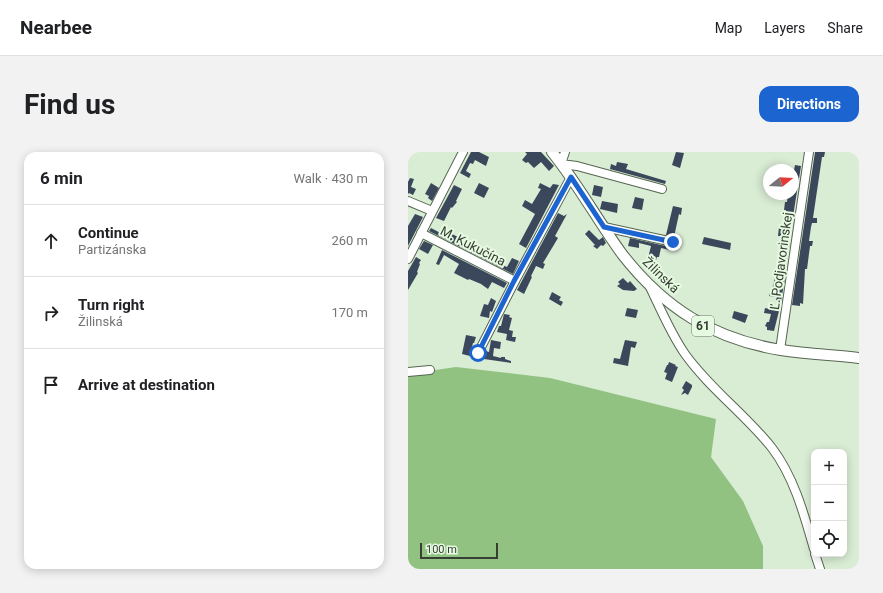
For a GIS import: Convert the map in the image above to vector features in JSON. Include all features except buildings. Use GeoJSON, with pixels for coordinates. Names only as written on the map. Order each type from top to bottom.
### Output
{"type":"FeatureCollection","features":[{"type":"Feature","properties":{"kind":"main road","name":"Žilinská"},"geometry":{"type":"LineString","coordinates":[[552,152],[571,177],[626,258],[649,285],[675,307],[692,319],[712,330],[735,339],[780,350]]}},
{"type":"Feature","properties":{"kind":"main road","name":"61"},"geometry":{"type":"LineString","coordinates":[[780,350],[859,358]]}},
{"type":"Feature","properties":{"kind":"street"},"geometry":{"type":"LineString","coordinates":[[408,259],[463,152]]}},
{"type":"Feature","properties":{"kind":"street"},"geometry":{"type":"LineString","coordinates":[[565,152],[561,164],[577,166],[662,189]]}},
{"type":"Feature","properties":{"kind":"street","name":"Ľ. Podjavorinskej"},"geometry":{"type":"LineString","coordinates":[[780,350],[809,152]]}},
{"type":"Feature","properties":{"kind":"street"},"geometry":{"type":"LineString","coordinates":[[478,353],[514,281],[571,177]]}},
{"type":"Feature","properties":{"kind":"street"},"geometry":{"type":"LineString","coordinates":[[408,201],[432,211]]}},
{"type":"Feature","properties":{"kind":"street","name":"Žilinská"},"geometry":{"type":"LineString","coordinates":[[604,227],[673,242]]}},
{"type":"Feature","properties":{"kind":"street","name":"M. Kukučína"},"geometry":{"type":"LineString","coordinates":[[421,233],[514,281]]}},
{"type":"Feature","properties":{"kind":"street"},"geometry":{"type":"LineString","coordinates":[[649,285],[677,342],[696,368],[762,436],[778,457],[796,493],[804,513],[811,538]]}},
{"type":"Feature","properties":{"kind":"street"},"geometry":{"type":"LineString","coordinates":[[668,322],[669,317],[675,307]]}},
{"type":"Feature","properties":{"kind":"street"},"geometry":{"type":"LineString","coordinates":[[408,372],[430,370]]}},
{"type":"Feature","properties":{"kind":"street"},"geometry":{"type":"LineString","coordinates":[[817,557],[820,569]]}},
{"type":"Feature","properties":{"kind":"green space"},"geometry":{"type":"Polygon","coordinates":[[[456,367],[550,378],[716,419],[711,457],[743,501],[763,546],[763,569],[408,569],[408,374],[456,367]]]}},
{"type":"Feature","properties":{"kind":"route"},"geometry":{"type":"LineString","coordinates":[[478,353],[514,281],[571,177],[604,227],[673,242]]}}]}
